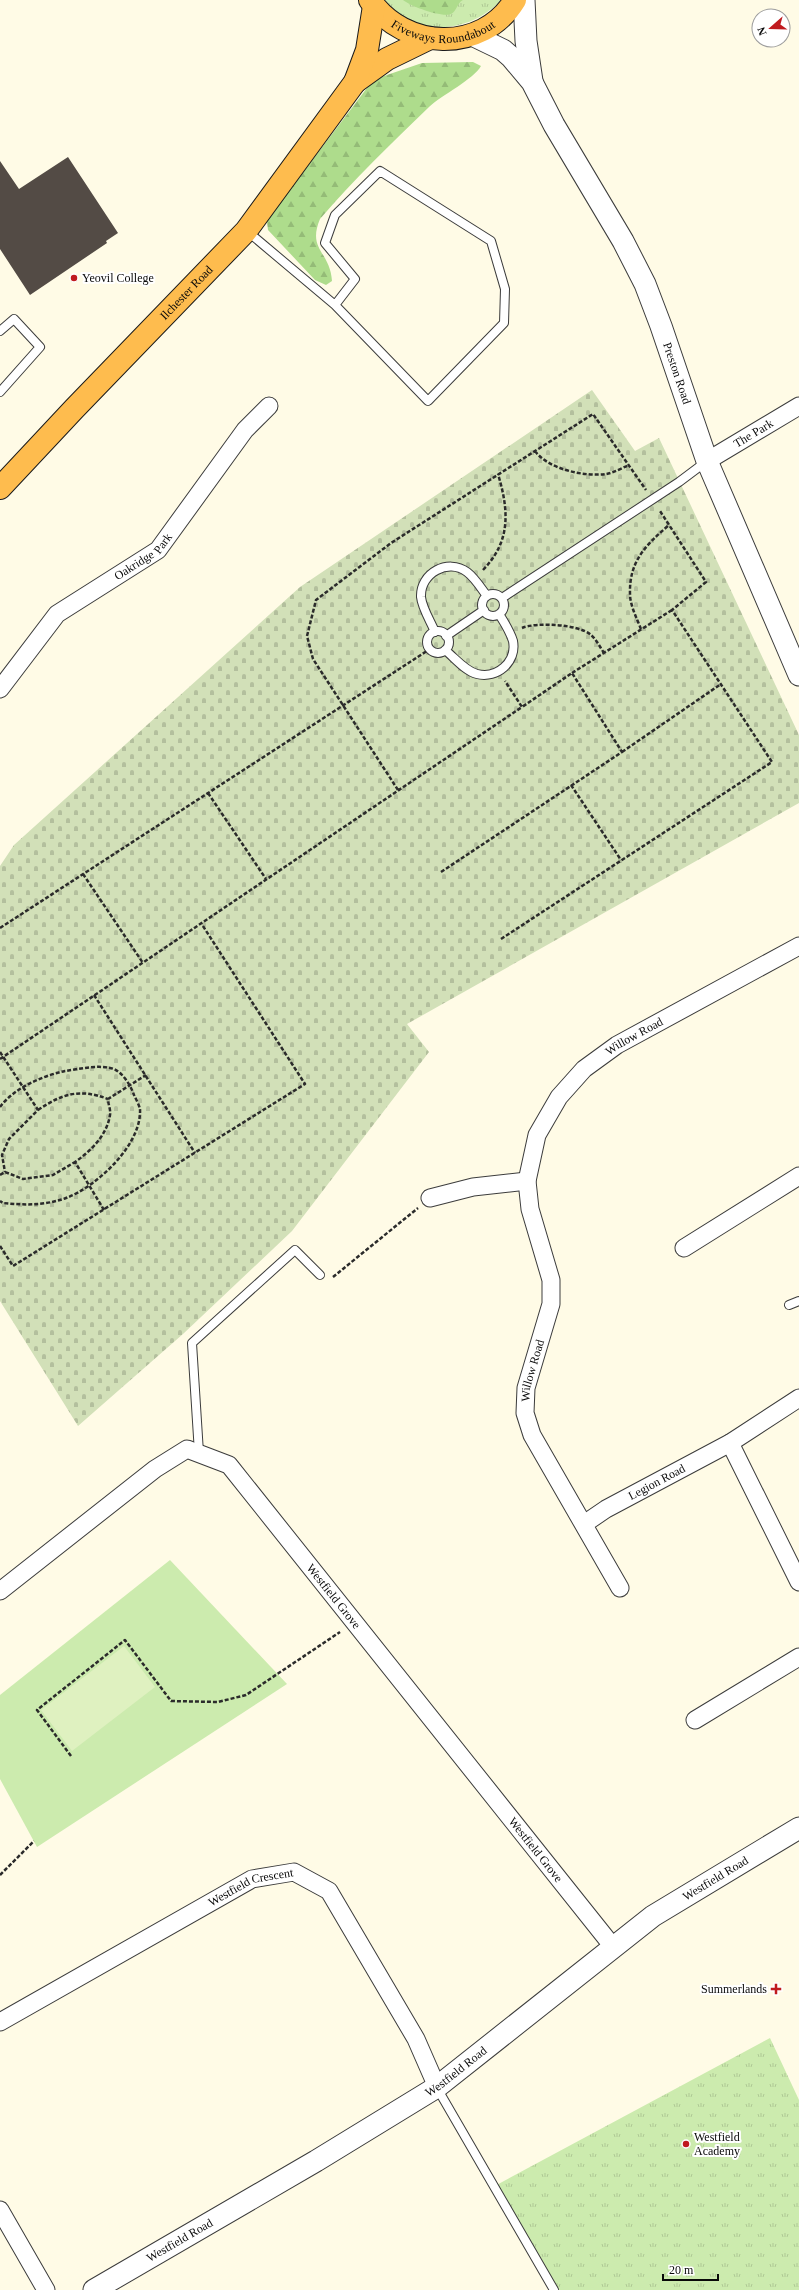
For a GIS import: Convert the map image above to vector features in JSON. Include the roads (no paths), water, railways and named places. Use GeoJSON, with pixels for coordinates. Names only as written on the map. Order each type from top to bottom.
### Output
{"type":"FeatureCollection","features":[{"type":"Feature","properties":{"kind":"highway","name":"Fiveways Roundabout"},"geometry":{"type":"LineString","coordinates":[[372,3],[392,24],[414,34],[430,38],[449,40],[472,35],[496,22],[515,0]]}},
{"type":"Feature","properties":{"kind":"highway","name":"Ilchester Road"},"geometry":{"type":"LineString","coordinates":[[0,488],[68,415],[246,231],[355,82],[367,50],[372,3]]}},
{"type":"Feature","properties":{"kind":"highway","name":"Ilchester Road"},"geometry":{"type":"LineString","coordinates":[[355,82],[387,59],[430,38]]}},
{"type":"Feature","properties":{"kind":"street","name":"Preston Road"},"geometry":{"type":"LineString","coordinates":[[524,0],[526,41],[532,82]]}},
{"type":"Feature","properties":{"kind":"street","name":"Preston Road"},"geometry":{"type":"LineString","coordinates":[[472,35],[503,50],[511,57],[532,82],[554,125],[623,241],[645,284],[708,461],[799,675]]}},
{"type":"Feature","properties":{"kind":"street","name":"Oakridge Park"},"geometry":{"type":"LineString","coordinates":[[0,689],[57,614],[158,550],[245,430],[269,406]]}},
{"type":"Feature","properties":{"kind":"street","name":"The Park"},"geometry":{"type":"LineString","coordinates":[[708,461],[799,406]]}},
{"type":"Feature","properties":{"kind":"street","name":"Willow Road"},"geometry":{"type":"LineString","coordinates":[[620,1588],[532,1435],[525,1413],[526,1388],[551,1304],[551,1280],[530,1209],[527,1181],[537,1136],[559,1097],[584,1070],[616,1045],[799,946]]}},
{"type":"Feature","properties":{"kind":"street"},"geometry":{"type":"LineString","coordinates":[[684,1248],[799,1176]]}},
{"type":"Feature","properties":{"kind":"street"},"geometry":{"type":"LineString","coordinates":[[430,1198],[473,1187],[527,1181]]}},
{"type":"Feature","properties":{"kind":"street","name":"Legion Road"},"geometry":{"type":"LineString","coordinates":[[584,1524],[606,1509],[730,1443],[799,1398]]}},
{"type":"Feature","properties":{"kind":"street"},"geometry":{"type":"LineString","coordinates":[[730,1443],[799,1582]]}},
{"type":"Feature","properties":{"kind":"street","name":"Westfield Grove"},"geometry":{"type":"LineString","coordinates":[[0,1591],[155,1469],[187,1449],[229,1465],[614,1948]]}},
{"type":"Feature","properties":{"kind":"street"},"geometry":{"type":"LineString","coordinates":[[695,1720],[799,1657]]}},
{"type":"Feature","properties":{"kind":"street","name":"Westfield Road"},"geometry":{"type":"LineString","coordinates":[[94,2290],[316,2161],[437,2087],[653,1916],[799,1828]]}},
{"type":"Feature","properties":{"kind":"street","name":"Westfield Crescent"},"geometry":{"type":"LineString","coordinates":[[0,2022],[252,1880],[294,1872],[329,1891],[416,2039],[437,2087]]}},
{"type":"Feature","properties":{"kind":"street"},"geometry":{"type":"LineString","coordinates":[[0,2210],[46,2290]]}},
{"type":"Feature","properties":{"kind":"lane"},"geometry":{"type":"LineString","coordinates":[[246,231],[335,305],[428,401],[504,323],[505,289],[491,241],[380,171],[335,215],[325,243],[355,279],[335,305]]}},
{"type":"Feature","properties":{"kind":"lane"},"geometry":{"type":"LineString","coordinates":[[0,332],[14,319],[40,347],[0,392]]}},
{"type":"Feature","properties":{"kind":"lane"},"geometry":{"type":"LineString","coordinates":[[502,598],[653,500],[708,461]]}},
{"type":"Feature","properties":{"kind":"lane"},"geometry":{"type":"LineString","coordinates":[[435,632],[421,598],[426,580],[432,573],[450,566],[459,568],[474,579],[487,596]]}},
{"type":"Feature","properties":{"kind":"lane"},"geometry":{"type":"LineString","coordinates":[[494,594],[502,598],[504,606],[499,614],[491,615],[484,610],[483,602],[487,596],[494,594]]}},
{"type":"Feature","properties":{"kind":"lane"},"geometry":{"type":"LineString","coordinates":[[446,636],[484,610]]}},
{"type":"Feature","properties":{"kind":"lane"},"geometry":{"type":"LineString","coordinates":[[445,650],[468,670],[477,674],[486,675],[499,671],[510,661],[513,652],[511,634],[499,614]]}},
{"type":"Feature","properties":{"kind":"lane"},"geometry":{"type":"LineString","coordinates":[[435,632],[442,632],[446,636],[449,644],[445,650],[439,653],[430,649],[428,639],[435,632]]}},
{"type":"Feature","properties":{"kind":"lane"},"geometry":{"type":"LineString","coordinates":[[199,1453],[192,1343],[295,1250],[320,1275]]}},
{"type":"Feature","properties":{"kind":"lane"},"geometry":{"type":"LineString","coordinates":[[789,1305],[799,1301]]}},
{"type":"Feature","properties":{"kind":"lane"},"geometry":{"type":"LineString","coordinates":[[437,2087],[554,2290]]}},
{"type":"Feature","properties":{"kind":"place","name":"Yeovil College"},"geometry":{"type":"Point","coordinates":[74,278]}},
{"type":"Feature","properties":{"kind":"place","name":"Summerlands"},"geometry":{"type":"Point","coordinates":[776,1989]}},
{"type":"Feature","properties":{"kind":"place","name":"Westfield Academy"},"geometry":{"type":"Point","coordinates":[686,2144]}}]}
